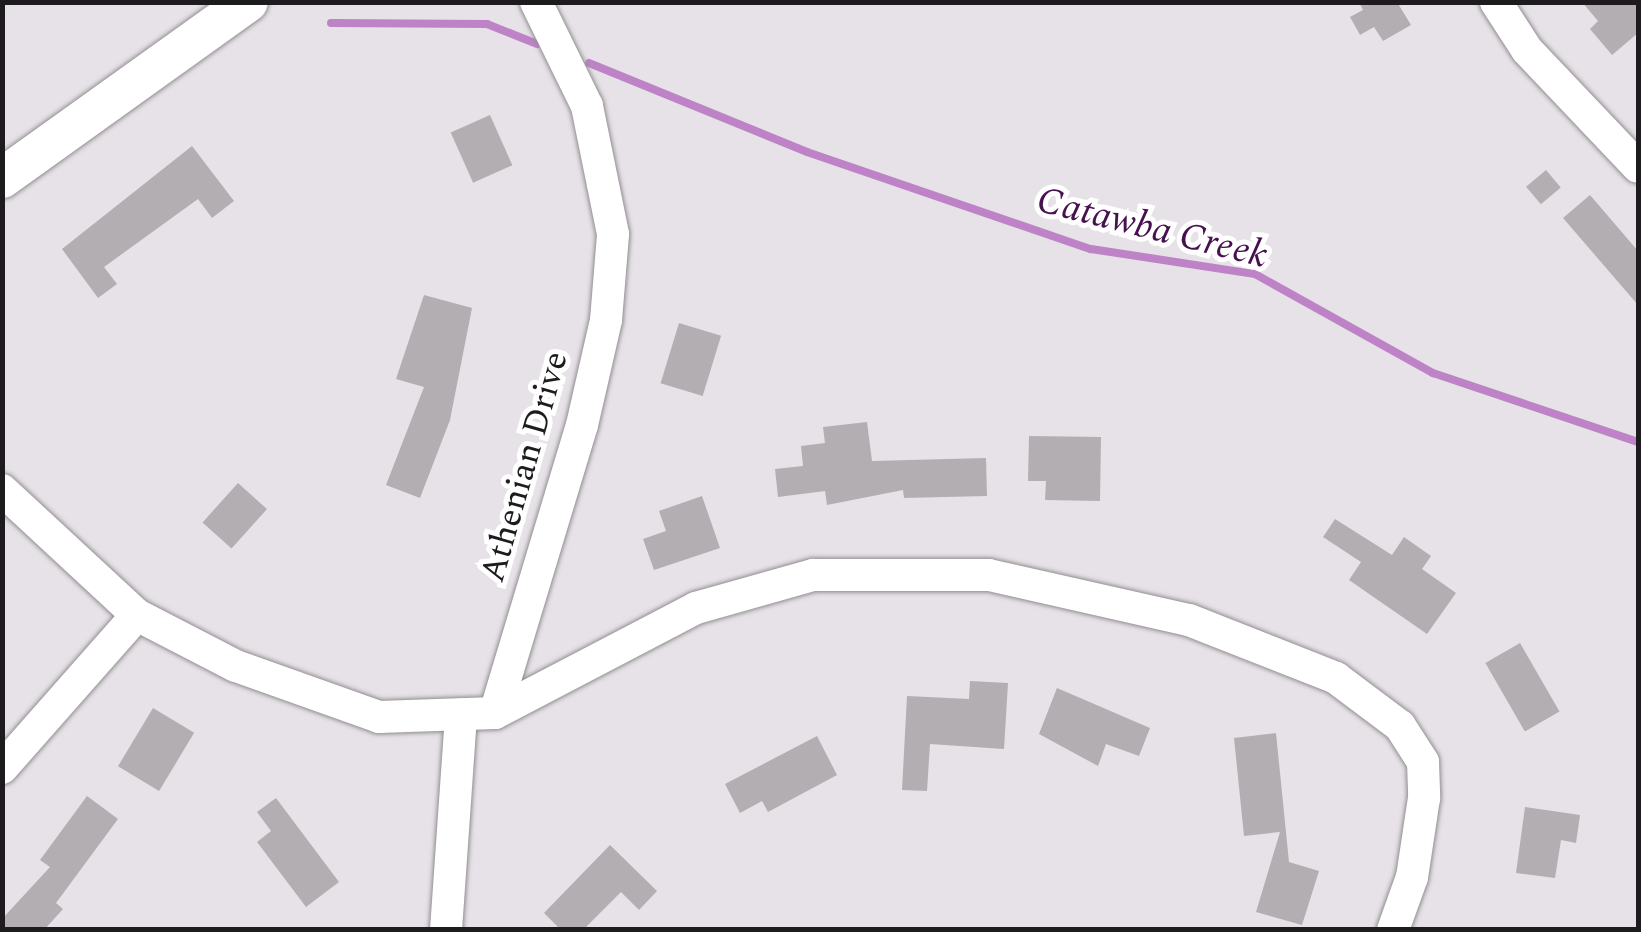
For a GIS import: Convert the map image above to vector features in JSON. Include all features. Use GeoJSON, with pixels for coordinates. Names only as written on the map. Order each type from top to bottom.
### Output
{"type":"FeatureCollection","features":[{"type":"Feature","properties":{"kind":"main road"},"geometry":{"type":"LineString","coordinates":[[2,178],[248,2]]}},
{"type":"Feature","properties":{"kind":"street","name":"Athenian Drive"},"geometry":{"type":"LineString","coordinates":[[496,714],[582,425],[606,320],[612,234],[586,106],[536,2]]}},
{"type":"Feature","properties":{"kind":"street"},"geometry":{"type":"LineString","coordinates":[[1496,2],[1527,50],[1638,167]]}},
{"type":"Feature","properties":{"kind":"street"},"geometry":{"type":"LineString","coordinates":[[2,490],[137,615],[236,666],[378,717],[496,714],[696,608],[813,575],[989,575],[1085,592],[1298,660],[1370,698],[1400,726],[1423,762],[1424,798],[1412,877],[1393,930]]}},
{"type":"Feature","properties":{"kind":"street"},"geometry":{"type":"LineString","coordinates":[[2,768],[137,615]]}},
{"type":"Feature","properties":{"kind":"street"},"geometry":{"type":"LineString","coordinates":[[446,930],[461,715]]}},
{"type":"Feature","properties":{"kind":"building"},"geometry":{"type":"Polygon","coordinates":[[[1359,2],[1397,2],[1411,25],[1383,41],[1374,27],[1360,35],[1350,17],[1363,10],[1359,2]]]}},
{"type":"Feature","properties":{"kind":"building"},"geometry":{"type":"Polygon","coordinates":[[[1582,2],[1638,2],[1638,33],[1612,55],[1590,29],[1598,21],[1582,2]]]}},
{"type":"Feature","properties":{"kind":"building"},"geometry":{"type":"Polygon","coordinates":[[[490,115],[512,165],[473,183],[451,132],[490,115]]]}},
{"type":"Feature","properties":{"kind":"building"},"geometry":{"type":"Polygon","coordinates":[[[192,146],[234,201],[212,218],[198,199],[104,267],[117,284],[98,298],[62,249],[192,146]]]}},
{"type":"Feature","properties":{"kind":"building"},"geometry":{"type":"Polygon","coordinates":[[[1546,170],[1561,188],[1541,204],[1526,187],[1546,170]]]}},
{"type":"Feature","properties":{"kind":"building"},"geometry":{"type":"Polygon","coordinates":[[[1590,195],[1638,251],[1638,305],[1563,218],[1590,195]]]}},
{"type":"Feature","properties":{"kind":"building"},"geometry":{"type":"Polygon","coordinates":[[[424,295],[472,308],[450,420],[420,498],[386,485],[424,387],[396,379],[424,295]]]}},
{"type":"Feature","properties":{"kind":"building"},"geometry":{"type":"Polygon","coordinates":[[[679,323],[721,336],[703,396],[661,383],[679,323]]]}},
{"type":"Feature","properties":{"kind":"building"},"geometry":{"type":"Polygon","coordinates":[[[867,422],[872,461],[986,458],[987,496],[904,498],[903,490],[827,505],[825,491],[778,497],[775,469],[803,466],[801,446],[825,443],[823,427],[867,422]]]}},
{"type":"Feature","properties":{"kind":"building"},"geometry":{"type":"Polygon","coordinates":[[[1029,436],[1101,437],[1100,501],[1045,500],[1046,481],[1028,481],[1029,436]]]}},
{"type":"Feature","properties":{"kind":"building"},"geometry":{"type":"Polygon","coordinates":[[[238,483],[267,509],[232,548],[203,522],[238,483]]]}},
{"type":"Feature","properties":{"kind":"building"},"geometry":{"type":"Polygon","coordinates":[[[702,496],[720,548],[654,570],[643,539],[666,531],[659,511],[702,496]]]}},
{"type":"Feature","properties":{"kind":"building"},"geometry":{"type":"Polygon","coordinates":[[[1335,519],[1392,555],[1404,537],[1431,556],[1422,569],[1456,593],[1427,634],[1349,580],[1361,562],[1323,537],[1335,519]]]}},
{"type":"Feature","properties":{"kind":"building"},"geometry":{"type":"Polygon","coordinates":[[[1520,643],[1560,711],[1525,731],[1485,663],[1520,643]]]}},
{"type":"Feature","properties":{"kind":"building"},"geometry":{"type":"Polygon","coordinates":[[[970,681],[1008,683],[1004,749],[930,744],[927,791],[902,790],[907,696],[969,699],[970,681]]]}},
{"type":"Feature","properties":{"kind":"building"},"geometry":{"type":"Polygon","coordinates":[[[1057,688],[1150,728],[1139,756],[1106,744],[1098,766],[1039,734],[1057,688]]]}},
{"type":"Feature","properties":{"kind":"building"},"geometry":{"type":"Polygon","coordinates":[[[153,708],[194,733],[159,791],[118,766],[153,708]]]}},
{"type":"Feature","properties":{"kind":"building"},"geometry":{"type":"Polygon","coordinates":[[[1276,733],[1289,862],[1319,871],[1302,925],[1256,912],[1280,832],[1244,836],[1234,738],[1276,733]]]}},
{"type":"Feature","properties":{"kind":"building"},"geometry":{"type":"Polygon","coordinates":[[[817,736],[837,775],[768,812],[762,801],[740,813],[725,784],[817,736]]]}},
{"type":"Feature","properties":{"kind":"building"},"geometry":{"type":"Polygon","coordinates":[[[87,796],[118,819],[56,903],[63,909],[44,930],[2,930],[2,919],[50,867],[40,860],[87,796]]]}},
{"type":"Feature","properties":{"kind":"building"},"geometry":{"type":"Polygon","coordinates":[[[276,798],[339,882],[306,907],[257,842],[271,831],[257,812],[276,798]]]}},
{"type":"Feature","properties":{"kind":"building"},"geometry":{"type":"Polygon","coordinates":[[[1525,807],[1580,815],[1576,843],[1561,840],[1555,878],[1516,873],[1525,807]]]}},
{"type":"Feature","properties":{"kind":"building"},"geometry":{"type":"Polygon","coordinates":[[[610,845],[657,891],[639,910],[621,892],[583,930],[561,930],[544,913],[610,845]]]}},
{"type":"Feature","properties":{"kind":"waterway","name":"Catawba Creek"},"geometry":{"type":"LineString","coordinates":[[331,23],[487,24],[537,44]]}},
{"type":"Feature","properties":{"kind":"waterway","name":"Catawba Creek"},"geometry":{"type":"LineString","coordinates":[[589,63],[807,152],[1091,249],[1255,274],[1433,373],[1638,442]]}}]}
